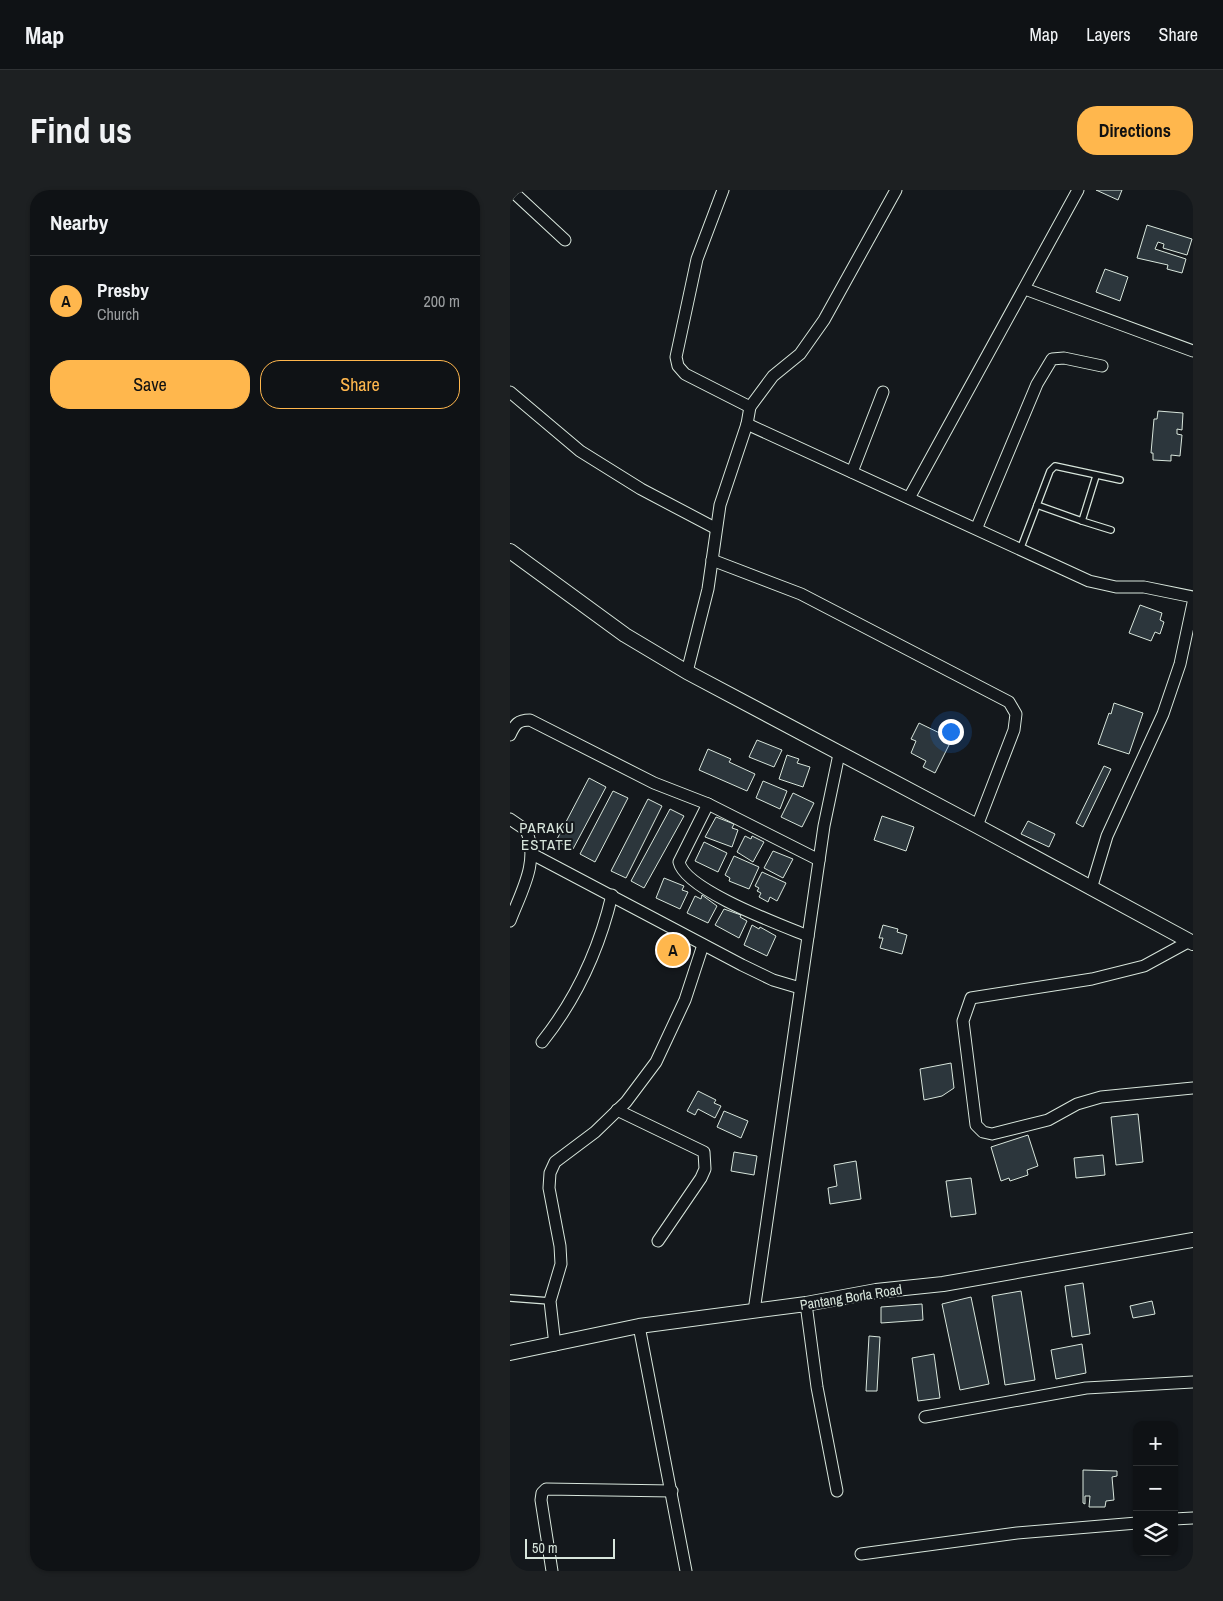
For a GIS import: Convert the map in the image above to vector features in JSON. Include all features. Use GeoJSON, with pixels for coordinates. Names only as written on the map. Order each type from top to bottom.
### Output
{"type":"FeatureCollection","features":[{"type":"Feature","properties":{"kind":"street"},"geometry":{"type":"LineString","coordinates":[[511,190],[565,240]]}},
{"type":"Feature","properties":{"kind":"street"},"geometry":{"type":"LineString","coordinates":[[723,190],[697,259],[676,356],[678,366],[685,374],[750,407]]}},
{"type":"Feature","properties":{"kind":"street"},"geometry":{"type":"LineString","coordinates":[[687,672],[708,589],[720,505],[747,424],[750,407],[772,376],[800,354],[824,320],[896,190]]}},
{"type":"Feature","properties":{"kind":"street"},"geometry":{"type":"LineString","coordinates":[[910,498],[1078,190]]}},
{"type":"Feature","properties":{"kind":"street"},"geometry":{"type":"LineString","coordinates":[[1025,289],[1193,351]]}},
{"type":"Feature","properties":{"kind":"street"},"geometry":{"type":"LineString","coordinates":[[977,528],[1037,384],[1052,359],[1064,358],[1102,366]]}},
{"type":"Feature","properties":{"kind":"street"},"geometry":{"type":"LineString","coordinates":[[510,392],[580,451],[641,490],[716,528]]}},
{"type":"Feature","properties":{"kind":"street"},"geometry":{"type":"LineString","coordinates":[[852,472],[883,392]]}},
{"type":"Feature","properties":{"kind":"street"},"geometry":{"type":"LineString","coordinates":[[747,424],[1089,581],[1116,587],[1144,587],[1193,597]]}},
{"type":"Feature","properties":{"kind":"street"},"geometry":{"type":"LineString","coordinates":[[510,552],[625,636],[687,672],[1191,942]]}},
{"type":"Feature","properties":{"kind":"street"},"geometry":{"type":"LineString","coordinates":[[712,560],[801,594],[1008,702],[1016,714],[1014,730],[977,826]]}},
{"type":"Feature","properties":{"kind":"street"},"geometry":{"type":"LineString","coordinates":[[1091,888],[1107,836],[1163,714],[1180,664],[1193,603]]}},
{"type":"Feature","properties":{"kind":"street"},"geometry":{"type":"LineString","coordinates":[[510,735],[516,724],[521,720],[530,720],[654,783],[708,804],[819,860]]}},
{"type":"Feature","properties":{"kind":"street"},"geometry":{"type":"LineString","coordinates":[[754,1311],[819,860],[839,754]]}},
{"type":"Feature","properties":{"kind":"street"},"geometry":{"type":"LineString","coordinates":[[708,804],[679,862],[686,876],[711,892],[747,910],[808,936]]}},
{"type":"Feature","properties":{"kind":"street"},"geometry":{"type":"LineString","coordinates":[[510,819],[526,830],[532,854],[528,874],[510,921]]}},
{"type":"Feature","properties":{"kind":"street"},"geometry":{"type":"LineString","coordinates":[[532,854],[773,980],[800,988]]}},
{"type":"Feature","properties":{"kind":"street"},"geometry":{"type":"LineString","coordinates":[[542,1042],[562,1016],[589,969],[606,922],[612,896]]}},
{"type":"Feature","properties":{"kind":"street"},"geometry":{"type":"LineString","coordinates":[[1191,942],[1144,966],[1092,978],[971,998],[963,1021],[976,1125],[983,1132],[992,1134],[1048,1120],[1077,1104],[1101,1097],[1193,1088]]}},
{"type":"Feature","properties":{"kind":"street"},"geometry":{"type":"LineString","coordinates":[[555,1345],[550,1301],[561,1264],[560,1246],[549,1188],[550,1174],[555,1162],[595,1132],[636,1090],[656,1062],[685,1000],[703,945]]}},
{"type":"Feature","properties":{"kind":"street"},"geometry":{"type":"LineString","coordinates":[[617,1110],[704,1152],[705,1169],[701,1178],[658,1241]]}},
{"type":"Feature","properties":{"kind":"street","name":"Pantang Borla Road"},"geometry":{"type":"LineString","coordinates":[[510,1353],[639,1326],[806,1304],[1071,1263],[1193,1240]]}},
{"type":"Feature","properties":{"kind":"street"},"geometry":{"type":"LineString","coordinates":[[806,1304],[817,1388],[837,1491]]}},
{"type":"Feature","properties":{"kind":"street"},"geometry":{"type":"LineString","coordinates":[[639,1326],[686,1571]]}},
{"type":"Feature","properties":{"kind":"street"},"geometry":{"type":"LineString","coordinates":[[925,1416],[1086,1388],[1193,1382]]}},
{"type":"Feature","properties":{"kind":"street"},"geometry":{"type":"LineString","coordinates":[[549,1570],[541,1500],[542,1493],[546,1489],[672,1491]]}},
{"type":"Feature","properties":{"kind":"street"},"geometry":{"type":"LineString","coordinates":[[1178,1519],[1193,1518]]}},
{"type":"Feature","properties":{"kind":"street"},"geometry":{"type":"LineString","coordinates":[[860,1554],[1017,1533],[1133,1523]]}},
{"type":"Feature","properties":{"kind":"lane"},"geometry":{"type":"LineString","coordinates":[[1020,550],[1050,470],[1055,466],[1120,480]]}},
{"type":"Feature","properties":{"kind":"lane"},"geometry":{"type":"LineString","coordinates":[[1082,521],[1096,476]]}},
{"type":"Feature","properties":{"kind":"lane"},"geometry":{"type":"LineString","coordinates":[[1037,505],[1111,530]]}},
{"type":"Feature","properties":{"kind":"lane"},"geometry":{"type":"LineString","coordinates":[[510,1298],[533,1298],[550,1301]]}},
{"type":"Feature","properties":{"kind":"building"},"geometry":{"type":"Polygon","coordinates":[[[1096,190],[1122,190],[1118,200],[1096,190]]]}},
{"type":"Feature","properties":{"kind":"building"},"geometry":{"type":"Polygon","coordinates":[[[1147,225],[1192,239],[1187,255],[1163,248],[1164,244],[1158,242],[1155,249],[1186,259],[1182,273],[1167,269],[1168,265],[1137,258],[1147,225]]]}},
{"type":"Feature","properties":{"kind":"building"},"geometry":{"type":"Polygon","coordinates":[[[1105,269],[1128,277],[1120,301],[1096,292],[1105,269]]]}},
{"type":"Feature","properties":{"kind":"building"},"geometry":{"type":"Polygon","coordinates":[[[1158,411],[1183,413],[1182,430],[1177,429],[1177,434],[1182,435],[1180,456],[1171,455],[1171,461],[1153,460],[1153,453],[1151,453],[1154,419],[1157,419],[1158,411]]]}},
{"type":"Feature","properties":{"kind":"building"},"geometry":{"type":"Polygon","coordinates":[[[1140,605],[1162,613],[1160,620],[1164,622],[1160,634],[1155,632],[1151,641],[1129,633],[1140,605]]]}},
{"type":"Feature","properties":{"kind":"building"},"geometry":{"type":"Polygon","coordinates":[[[1114,703],[1143,713],[1129,754],[1098,744],[1114,703]]]}},
{"type":"Feature","properties":{"kind":"building"},"geometry":{"type":"Polygon","coordinates":[[[919,723],[952,739],[935,773],[923,767],[926,761],[911,753],[916,741],[911,739],[919,723]]]}},
{"type":"Feature","properties":{"kind":"building"},"geometry":{"type":"Polygon","coordinates":[[[757,740],[782,750],[774,767],[749,757],[757,740]]]}},
{"type":"Feature","properties":{"kind":"building"},"geometry":{"type":"Polygon","coordinates":[[[708,749],[731,759],[729,762],[755,774],[747,791],[699,770],[708,749]]]}},
{"type":"Feature","properties":{"kind":"building"},"geometry":{"type":"Polygon","coordinates":[[[787,755],[799,759],[797,763],[810,767],[803,787],[779,779],[787,755]]]}},
{"type":"Feature","properties":{"kind":"building"},"geometry":{"type":"Polygon","coordinates":[[[1104,766],[1111,769],[1083,827],[1076,823],[1104,766]]]}},
{"type":"Feature","properties":{"kind":"building"},"geometry":{"type":"Polygon","coordinates":[[[589,778],[606,787],[573,849],[556,841],[589,778]]]}},
{"type":"Feature","properties":{"kind":"building"},"geometry":{"type":"Polygon","coordinates":[[[763,781],[787,791],[780,809],[756,798],[763,781]]]}},
{"type":"Feature","properties":{"kind":"building"},"geometry":{"type":"Polygon","coordinates":[[[613,791],[628,798],[595,862],[580,854],[613,791]]]}},
{"type":"Feature","properties":{"kind":"building"},"geometry":{"type":"Polygon","coordinates":[[[793,793],[814,803],[802,827],[781,817],[793,793]]]}},
{"type":"Feature","properties":{"kind":"building"},"geometry":{"type":"Polygon","coordinates":[[[648,799],[662,806],[626,878],[611,871],[648,799]]]}},
{"type":"Feature","properties":{"kind":"building"},"geometry":{"type":"Polygon","coordinates":[[[670,809],[684,816],[644,888],[631,881],[670,809]]]}},
{"type":"Feature","properties":{"kind":"building"},"geometry":{"type":"Polygon","coordinates":[[[882,816],[914,827],[906,851],[874,840],[882,816]]]}},
{"type":"Feature","properties":{"kind":"building"},"geometry":{"type":"Polygon","coordinates":[[[716,817],[734,824],[732,828],[738,830],[732,847],[705,837],[716,817]]]}},
{"type":"Feature","properties":{"kind":"building"},"geometry":{"type":"Polygon","coordinates":[[[1028,821],[1055,834],[1049,847],[1021,834],[1028,821]]]}},
{"type":"Feature","properties":{"kind":"building"},"geometry":{"type":"Polygon","coordinates":[[[745,836],[751,839],[752,836],[764,842],[753,862],[737,852],[745,836]]]}},
{"type":"Feature","properties":{"kind":"building"},"geometry":{"type":"Polygon","coordinates":[[[704,842],[727,853],[718,872],[695,861],[704,842]]]}},
{"type":"Feature","properties":{"kind":"building"},"geometry":{"type":"Polygon","coordinates":[[[773,851],[793,859],[783,878],[764,868],[773,851]]]}},
{"type":"Feature","properties":{"kind":"building"},"geometry":{"type":"Polygon","coordinates":[[[734,856],[759,867],[749,889],[729,881],[730,878],[725,875],[734,856]]]}},
{"type":"Feature","properties":{"kind":"building"},"geometry":{"type":"Polygon","coordinates":[[[762,872],[786,883],[777,901],[770,897],[768,902],[759,897],[761,893],[757,891],[759,888],[755,886],[762,872]]]}},
{"type":"Feature","properties":{"kind":"building"},"geometry":{"type":"Polygon","coordinates":[[[664,878],[684,886],[682,890],[688,892],[680,909],[656,898],[664,878]]]}},
{"type":"Feature","properties":{"kind":"building"},"geometry":{"type":"Polygon","coordinates":[[[702,895],[717,906],[708,923],[687,913],[695,896],[701,899],[702,895]]]}},
{"type":"Feature","properties":{"kind":"building"},"geometry":{"type":"Polygon","coordinates":[[[724,909],[741,915],[740,917],[747,921],[739,938],[715,925],[724,909]]]}},
{"type":"Feature","properties":{"kind":"building"},"geometry":{"type":"Polygon","coordinates":[[[752,925],[759,929],[760,927],[776,936],[767,956],[744,945],[752,925]]]}},
{"type":"Feature","properties":{"kind":"building"},"geometry":{"type":"Polygon","coordinates":[[[883,925],[898,929],[897,932],[907,935],[902,954],[880,948],[883,938],[879,938],[883,925]]]}},
{"type":"Feature","properties":{"kind":"building"},"geometry":{"type":"Polygon","coordinates":[[[951,1063],[954,1088],[942,1096],[924,1100],[920,1069],[951,1063]]]}},
{"type":"Feature","properties":{"kind":"building"},"geometry":{"type":"Polygon","coordinates":[[[698,1091],[716,1100],[714,1103],[721,1106],[715,1118],[698,1109],[695,1115],[687,1111],[698,1091]]]}},
{"type":"Feature","properties":{"kind":"building"},"geometry":{"type":"Polygon","coordinates":[[[724,1111],[748,1121],[741,1138],[717,1127],[724,1111]]]}},
{"type":"Feature","properties":{"kind":"building"},"geometry":{"type":"Polygon","coordinates":[[[1138,1114],[1143,1162],[1116,1165],[1111,1117],[1138,1114]]]}},
{"type":"Feature","properties":{"kind":"building"},"geometry":{"type":"Polygon","coordinates":[[[1028,1135],[1038,1166],[1027,1170],[1028,1175],[1010,1181],[1009,1178],[1001,1181],[991,1147],[1028,1135]]]}},
{"type":"Feature","properties":{"kind":"building"},"geometry":{"type":"Polygon","coordinates":[[[734,1152],[757,1156],[754,1175],[731,1171],[734,1152]]]}},
{"type":"Feature","properties":{"kind":"building"},"geometry":{"type":"Polygon","coordinates":[[[1103,1155],[1105,1175],[1076,1178],[1074,1158],[1103,1155]]]}},
{"type":"Feature","properties":{"kind":"building"},"geometry":{"type":"Polygon","coordinates":[[[856,1161],[861,1199],[830,1204],[828,1188],[837,1186],[834,1165],[856,1161]]]}},
{"type":"Feature","properties":{"kind":"building"},"geometry":{"type":"Polygon","coordinates":[[[971,1178],[976,1214],[951,1217],[946,1181],[971,1178]]]}},
{"type":"Feature","properties":{"kind":"building"},"geometry":{"type":"Polygon","coordinates":[[[1083,1283],[1090,1334],[1072,1337],[1065,1286],[1083,1283]]]}},
{"type":"Feature","properties":{"kind":"building"},"geometry":{"type":"Polygon","coordinates":[[[1021,1291],[1035,1380],[1005,1385],[992,1296],[1021,1291]]]}},
{"type":"Feature","properties":{"kind":"building"},"geometry":{"type":"Polygon","coordinates":[[[971,1297],[989,1384],[960,1390],[942,1304],[971,1297]]]}},
{"type":"Feature","properties":{"kind":"building"},"geometry":{"type":"Polygon","coordinates":[[[1152,1301],[1155,1314],[1133,1318],[1130,1306],[1152,1301]]]}},
{"type":"Feature","properties":{"kind":"building"},"geometry":{"type":"Polygon","coordinates":[[[922,1304],[923,1320],[881,1323],[881,1307],[922,1304]]]}},
{"type":"Feature","properties":{"kind":"building"},"geometry":{"type":"Polygon","coordinates":[[[869,1336],[880,1337],[877,1391],[866,1391],[869,1336]]]}},
{"type":"Feature","properties":{"kind":"building"},"geometry":{"type":"Polygon","coordinates":[[[1082,1344],[1086,1373],[1056,1379],[1051,1350],[1082,1344]]]}},
{"type":"Feature","properties":{"kind":"building"},"geometry":{"type":"Polygon","coordinates":[[[934,1354],[940,1398],[918,1401],[912,1358],[934,1354]]]}},
{"type":"Feature","properties":{"kind":"building"},"geometry":{"type":"Polygon","coordinates":[[[1083,1470],[1117,1471],[1117,1476],[1112,1477],[1114,1500],[1106,1501],[1105,1507],[1089,1507],[1090,1496],[1085,1496],[1085,1504],[1083,1503],[1083,1470]]]}},
{"type":"Feature","properties":{"kind":"place","name":"Presby"},"geometry":{"type":"Point","coordinates":[673,950]}},
{"type":"Feature","properties":{"kind":"district","name":"PARAKU ESTATE"},"geometry":{"type":"Point","coordinates":[547,836]}}]}
